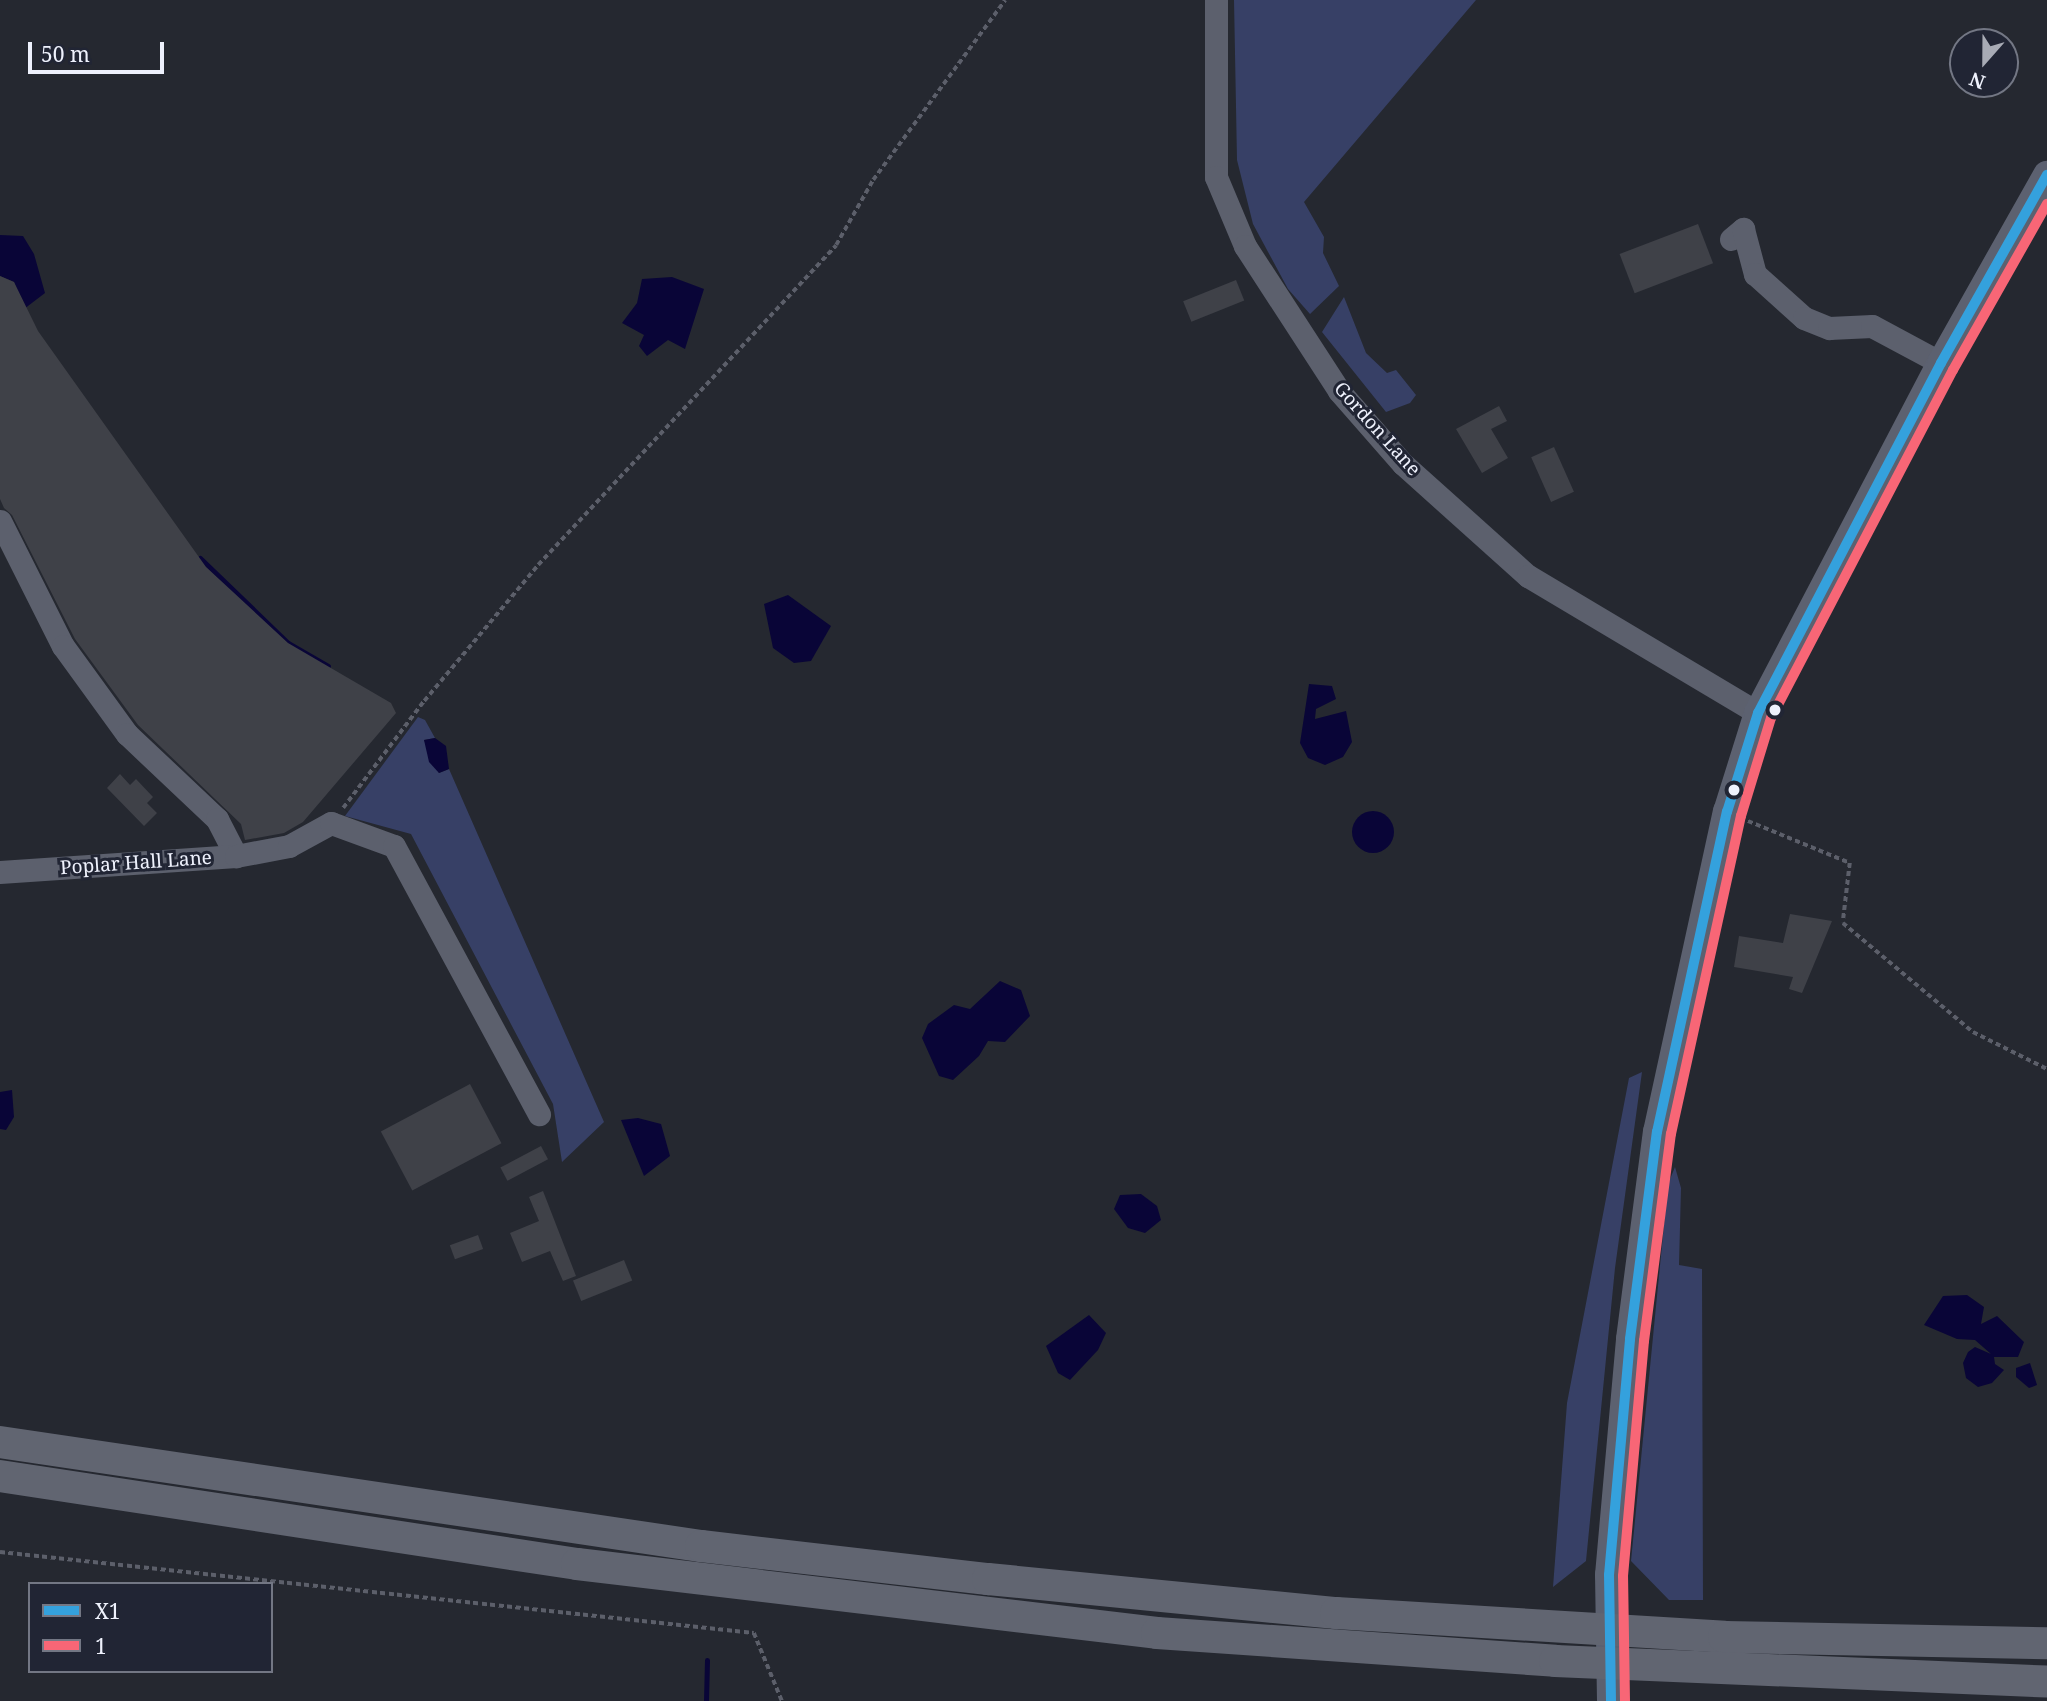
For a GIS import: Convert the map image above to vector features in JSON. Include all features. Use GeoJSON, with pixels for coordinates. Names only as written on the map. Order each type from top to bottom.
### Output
{"type":"FeatureCollection","features":[{"type":"Feature","properties":{"kind":"highway"},"geometry":{"type":"LineString","coordinates":[[0,1442],[701,1546],[988,1579],[1336,1613],[1696,1635],[2047,1643]]}},
{"type":"Feature","properties":{"kind":"highway"},"geometry":{"type":"LineString","coordinates":[[0,1476],[577,1564],[1157,1633],[1555,1661],[2047,1682]]}},
{"type":"Feature","properties":{"kind":"main road"},"geometry":{"type":"LineString","coordinates":[[1611,1701],[1609,1575],[1630,1339],[1657,1132],[1727,812],[1759,713],[1941,363],[2047,175]]}},
{"type":"Feature","properties":{"kind":"street","name":"Gordon Lane"},"geometry":{"type":"LineString","coordinates":[[1216,0],[1216,177],[1245,246],[1339,391],[1403,464],[1528,576],[1759,713]]}},
{"type":"Feature","properties":{"kind":"street"},"geometry":{"type":"LineString","coordinates":[[1731,239],[1743,229],[1755,274],[1804,318],[1829,328],[1872,326],[1941,363]]}},
{"type":"Feature","properties":{"kind":"street","name":"Poplar Hall Lane"},"geometry":{"type":"LineString","coordinates":[[0,521],[63,646],[127,734],[217,818],[236,856],[0,872]]}},
{"type":"Feature","properties":{"kind":"street"},"geometry":{"type":"LineString","coordinates":[[236,856],[289,846],[331,823],[394,846],[539,1114]]}},
{"type":"Feature","properties":{"kind":"path"},"geometry":{"type":"LineString","coordinates":[[331,823],[424,701],[538,565],[836,245],[873,180],[1005,0]]}},
{"type":"Feature","properties":{"kind":"path"},"geometry":{"type":"LineString","coordinates":[[1727,812],[1850,863],[1843,923],[1973,1032],[2047,1069]]}},
{"type":"Feature","properties":{"kind":"path"},"geometry":{"type":"LineString","coordinates":[[0,1552],[754,1633],[782,1701]]}},
{"type":"Feature","properties":{"kind":"shaded area"},"geometry":{"type":"Polygon","coordinates":[[[1234,0],[1476,0],[1304,202],[1324,237],[1323,253],[1339,286],[1310,314],[1288,289],[1253,224],[1237,160],[1234,0]]]}},
{"type":"Feature","properties":{"kind":"shaded area"},"geometry":{"type":"Polygon","coordinates":[[[0,235],[23,236],[34,254],[45,293],[24,309],[14,282],[0,276],[0,235]]]}},
{"type":"Feature","properties":{"kind":"shaded area"},"geometry":{"type":"Polygon","coordinates":[[[672,277],[704,289],[685,349],[668,340],[647,356],[639,346],[644,335],[622,323],[637,303],[642,279],[672,277]]]}},
{"type":"Feature","properties":{"kind":"shaded area"},"geometry":{"type":"Polygon","coordinates":[[[1344,297],[1366,353],[1387,373],[1396,370],[1416,395],[1410,403],[1386,412],[1322,332],[1344,297]]]}},
{"type":"Feature","properties":{"kind":"shaded area"},"geometry":{"type":"Polygon","coordinates":[[[788,595],[831,626],[811,661],[794,663],[773,648],[764,604],[788,595]]]}},
{"type":"Feature","properties":{"kind":"shaded area"},"geometry":{"type":"Polygon","coordinates":[[[1309,684],[1332,686],[1336,699],[1316,709],[1315,719],[1346,711],[1352,742],[1343,757],[1325,765],[1308,758],[1300,743],[1309,684]]]}},
{"type":"Feature","properties":{"kind":"shaded area"},"geometry":{"type":"Polygon","coordinates":[[[418,717],[425,720],[435,738],[424,740],[439,773],[449,769],[604,1122],[562,1162],[553,1104],[411,834],[345,816],[418,717]]]}},
{"type":"Feature","properties":{"kind":"shaded area"},"geometry":{"type":"Polygon","coordinates":[[[435,738],[446,746],[449,769],[439,773],[429,762],[424,740],[435,738]]]}},
{"type":"Feature","properties":{"kind":"shaded area"},"geometry":{"type":"Polygon","coordinates":[[[1373,811],[1388,817],[1394,832],[1388,847],[1373,853],[1358,847],[1352,832],[1358,817],[1373,811]]]}},
{"type":"Feature","properties":{"kind":"shaded area"},"geometry":{"type":"Polygon","coordinates":[[[1000,981],[1021,990],[1030,1016],[1005,1042],[988,1041],[979,1056],[953,1080],[939,1076],[922,1038],[928,1024],[954,1005],[970,1009],[1000,981]]]}},
{"type":"Feature","properties":{"kind":"shaded area"},"geometry":{"type":"Polygon","coordinates":[[[1642,1072],[1615,1268],[1586,1561],[1553,1587],[1567,1403],[1629,1078],[1642,1072]]]}},
{"type":"Feature","properties":{"kind":"shaded area"},"geometry":{"type":"Polygon","coordinates":[[[12,1090],[14,1117],[6,1130],[0,1129],[0,1092],[12,1090]]]}},
{"type":"Feature","properties":{"kind":"shaded area"},"geometry":{"type":"Polygon","coordinates":[[[638,1118],[661,1124],[670,1156],[644,1176],[621,1120],[638,1118]]]}},
{"type":"Feature","properties":{"kind":"shaded area"},"geometry":{"type":"Polygon","coordinates":[[[1675,1167],[1681,1188],[1679,1265],[1702,1269],[1703,1600],[1669,1600],[1631,1561],[1668,1184],[1675,1167]]]}},
{"type":"Feature","properties":{"kind":"shaded area"},"geometry":{"type":"Polygon","coordinates":[[[1141,1194],[1157,1206],[1161,1220],[1145,1233],[1128,1228],[1114,1209],[1120,1195],[1141,1194]]]}},
{"type":"Feature","properties":{"kind":"shaded area"},"geometry":{"type":"Polygon","coordinates":[[[1967,1295],[1984,1307],[1981,1324],[1997,1316],[2024,1342],[2018,1357],[1994,1357],[1995,1364],[2004,1370],[1992,1383],[1978,1387],[1966,1378],[1963,1363],[1968,1352],[1975,1347],[1991,1354],[1975,1340],[1957,1339],[1924,1325],[1943,1296],[1967,1295]]]}},
{"type":"Feature","properties":{"kind":"shaded area"},"geometry":{"type":"Polygon","coordinates":[[[1089,1315],[1106,1333],[1098,1350],[1070,1380],[1058,1373],[1046,1346],[1089,1315]]]}},
{"type":"Feature","properties":{"kind":"shaded area"},"geometry":{"type":"Polygon","coordinates":[[[2030,1363],[2037,1385],[2029,1388],[2016,1377],[2016,1368],[2030,1363]]]}},
{"type":"Feature","properties":{"kind":"building"},"geometry":{"type":"Polygon","coordinates":[[[1698,224],[1713,263],[1635,293],[1620,254],[1698,224]]]}},
{"type":"Feature","properties":{"kind":"building"},"geometry":{"type":"Polygon","coordinates":[[[0,276],[14,282],[38,331],[206,567],[288,643],[391,703],[396,713],[303,822],[284,833],[245,840],[241,824],[138,725],[75,639],[12,515],[4,508],[0,499],[0,276]]]}},
{"type":"Feature","properties":{"kind":"building"},"geometry":{"type":"Polygon","coordinates":[[[1236,280],[1244,300],[1191,322],[1183,301],[1236,280]]]}},
{"type":"Feature","properties":{"kind":"building"},"geometry":{"type":"Polygon","coordinates":[[[1499,406],[1507,421],[1491,429],[1508,458],[1482,473],[1456,429],[1499,406]]]}},
{"type":"Feature","properties":{"kind":"building"},"geometry":{"type":"Polygon","coordinates":[[[1554,447],[1574,492],[1551,502],[1531,457],[1554,447]]]}},
{"type":"Feature","properties":{"kind":"building"},"geometry":{"type":"Polygon","coordinates":[[[120,774],[130,785],[136,779],[153,797],[147,803],[157,813],[144,826],[107,788],[120,774]]]}},
{"type":"Feature","properties":{"kind":"building"},"geometry":{"type":"Polygon","coordinates":[[[1790,914],[1832,921],[1802,993],[1789,989],[1793,977],[1734,967],[1739,936],[1783,943],[1790,914]]]}},
{"type":"Feature","properties":{"kind":"building"},"geometry":{"type":"Polygon","coordinates":[[[470,1084],[501,1143],[412,1191],[381,1131],[470,1084]]]}},
{"type":"Feature","properties":{"kind":"building"},"geometry":{"type":"Polygon","coordinates":[[[541,1146],[548,1159],[507,1181],[500,1168],[541,1146]]]}},
{"type":"Feature","properties":{"kind":"building"},"geometry":{"type":"Polygon","coordinates":[[[543,1191],[576,1276],[563,1281],[550,1251],[522,1262],[510,1233],[539,1221],[529,1197],[543,1191]]]}},
{"type":"Feature","properties":{"kind":"building"},"geometry":{"type":"Polygon","coordinates":[[[478,1235],[483,1249],[455,1259],[450,1245],[478,1235]]]}},
{"type":"Feature","properties":{"kind":"building"},"geometry":{"type":"Polygon","coordinates":[[[624,1260],[632,1280],[581,1301],[573,1281],[624,1260]]]}},
{"type":"Feature","properties":{"kind":"waterway"},"geometry":{"type":"LineString","coordinates":[[200,558],[288,643],[328,666]]}},
{"type":"Feature","properties":{"kind":"waterway"},"geometry":{"type":"LineString","coordinates":[[706,1701],[707,1660]]}},
{"type":"Feature","properties":{"kind":"transit line","name":"X1"},"geometry":{"type":"LineString","coordinates":[[1611,1701],[1609,1575],[1630,1339],[1657,1132],[1727,812],[1758,713],[1941,363],[2047,175]]}},
{"type":"Feature","properties":{"kind":"transit line","name":"1"},"geometry":{"type":"LineString","coordinates":[[1625,1701],[1623,1576],[1644,1341],[1671,1134],[1741,816],[1771,718],[1953,370],[2047,204]]}}]}
